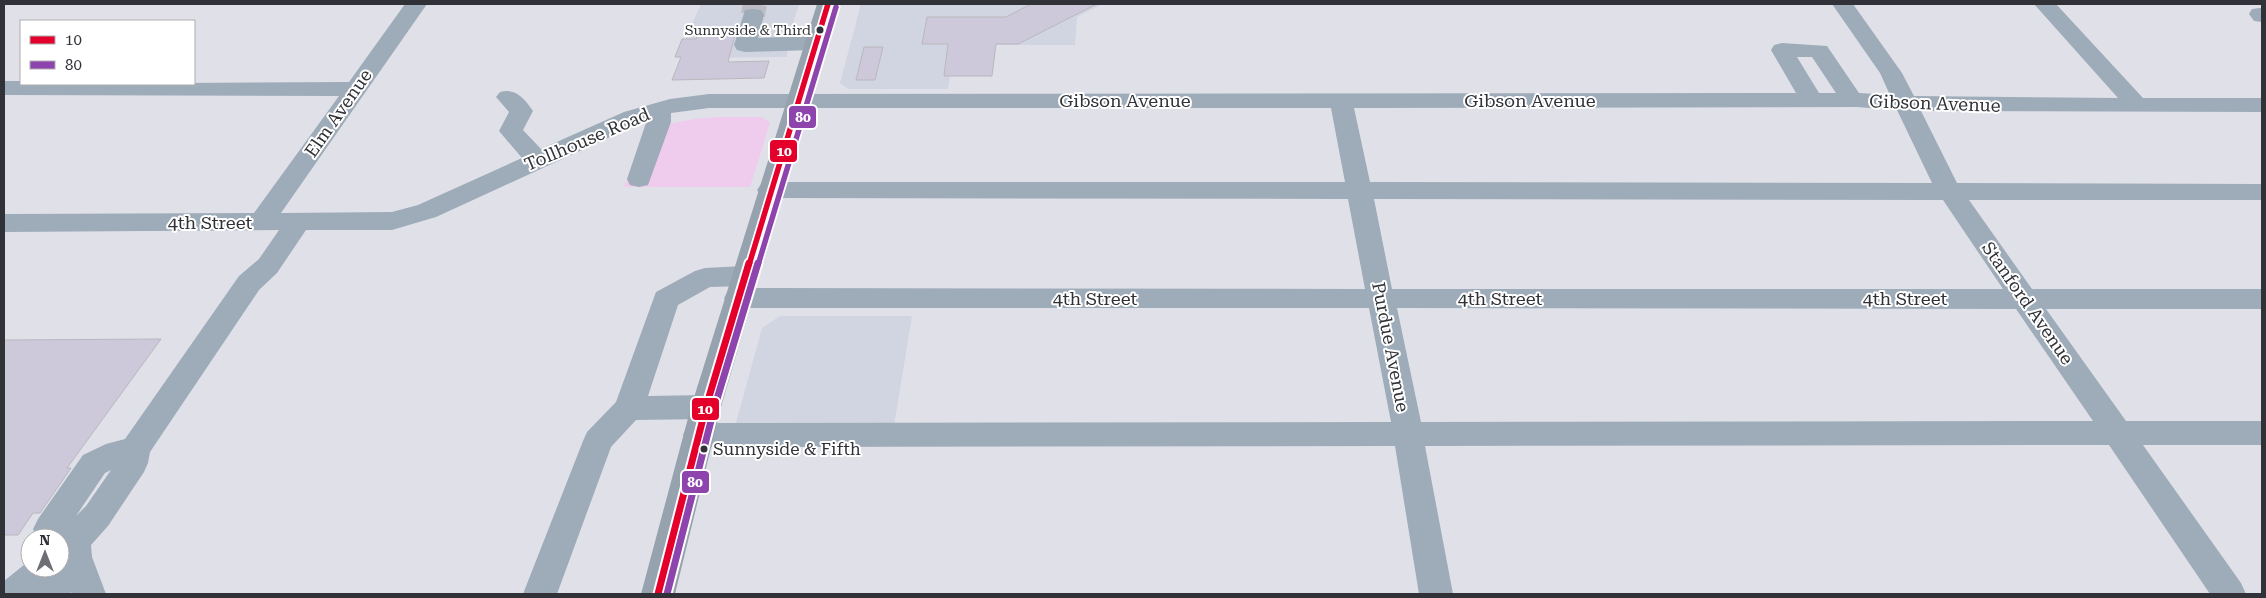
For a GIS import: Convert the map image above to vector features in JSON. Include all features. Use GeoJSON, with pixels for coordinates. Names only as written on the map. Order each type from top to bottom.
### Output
{"type":"FeatureCollection","features":[{"type":"Feature","properties":{"kind":"main road"},"geometry":{"type":"LineString","coordinates":[[658,594],[702,421],[770,190],[828,4]]}},
{"type":"Feature","properties":{"kind":"street","name":"Elm Avenue"},"geometry":{"type":"LineString","coordinates":[[73,546],[49,529],[94,464],[117,453],[135,450],[249,283],[268,266],[279,222],[355,89],[416,4]]}},
{"type":"Feature","properties":{"kind":"street","name":"Stanford Avenue"},"geometry":{"type":"LineString","coordinates":[[1842,4],[1890,73],[1950,191],[2229,594]]}},
{"type":"Feature","properties":{"kind":"street"},"geometry":{"type":"LineString","coordinates":[[2045,4],[2136,104]]}},
{"type":"Feature","properties":{"kind":"street"},"geometry":{"type":"LineString","coordinates":[[754,8],[745,45],[815,43]]}},
{"type":"Feature","properties":{"kind":"street"},"geometry":{"type":"LineString","coordinates":[[1812,100],[1782,50],[1819,51],[1852,100]]}},
{"type":"Feature","properties":{"kind":"street"},"geometry":{"type":"LineString","coordinates":[[4,88],[355,89]]}},
{"type":"Feature","properties":{"kind":"street"},"geometry":{"type":"LineString","coordinates":[[508,97],[521,111],[511,131],[537,160]]}},
{"type":"Feature","properties":{"kind":"street","name":"Purdue Avenue"},"geometry":{"type":"LineString","coordinates":[[1341,100],[1408,434],[1436,594]]}},
{"type":"Feature","properties":{"kind":"street","name":"Gibson Avenue"},"geometry":{"type":"LineString","coordinates":[[798,101],[1852,100],[1940,105],[2262,105]]}},
{"type":"Feature","properties":{"kind":"street","name":"Tollhouse Road"},"geometry":{"type":"LineString","coordinates":[[416,215],[632,118],[659,109],[710,101],[798,101]]}},
{"type":"Feature","properties":{"kind":"street"},"geometry":{"type":"LineString","coordinates":[[639,179],[659,122],[659,109]]}},
{"type":"Feature","properties":{"kind":"street"},"geometry":{"type":"LineString","coordinates":[[770,190],[2262,192]]}},
{"type":"Feature","properties":{"kind":"street","name":"4th Street"},"geometry":{"type":"LineString","coordinates":[[4,223],[376,222],[416,215]]}},
{"type":"Feature","properties":{"kind":"street","name":"4th Street"},"geometry":{"type":"LineString","coordinates":[[629,408],[666,299],[705,278],[741,287],[1381,298],[2262,298]]}},
{"type":"Feature","properties":{"kind":"street"},"geometry":{"type":"LineString","coordinates":[[540,594],[598,441],[629,408],[702,421],[1408,434],[2262,433]]}},
{"type":"Feature","properties":{"kind":"street"},"geometry":{"type":"LineString","coordinates":[[51,594],[73,546]]}},
{"type":"Feature","properties":{"kind":"street"},"geometry":{"type":"LineString","coordinates":[[73,546],[89,594]]}},
{"type":"Feature","properties":{"kind":"street"},"geometry":{"type":"LineString","coordinates":[[12,594],[32,578]]}},
{"type":"Feature","properties":{"kind":"shaded area"},"geometry":{"type":"Polygon","coordinates":[[[701,4],[799,5],[788,39],[787,57],[677,58],[701,4]]]}},
{"type":"Feature","properties":{"kind":"shaded area"},"geometry":{"type":"Polygon","coordinates":[[[861,4],[1103,4],[1077,17],[1075,45],[955,45],[948,89],[848,89],[840,83],[861,4]]]}},
{"type":"Feature","properties":{"kind":"shaded area"},"geometry":{"type":"Polygon","coordinates":[[[762,117],[770,123],[750,187],[624,187],[649,128],[694,119],[762,117]]]}},
{"type":"Feature","properties":{"kind":"shaded area"},"geometry":{"type":"Polygon","coordinates":[[[780,316],[912,316],[894,426],[735,426],[762,328],[780,316]]]}},
{"type":"Feature","properties":{"kind":"building"},"geometry":{"type":"Polygon","coordinates":[[[1031,4],[1097,4],[1018,44],[996,44],[992,76],[944,76],[948,44],[922,44],[927,17],[1006,17],[1031,4]]]}},
{"type":"Feature","properties":{"kind":"building"},"geometry":{"type":"Polygon","coordinates":[[[735,35],[728,62],[769,61],[764,78],[672,80],[681,57],[675,57],[682,39],[696,39],[697,36],[735,35]]]}},
{"type":"Feature","properties":{"kind":"building"},"geometry":{"type":"Polygon","coordinates":[[[864,47],[883,47],[875,80],[856,80],[864,47]]]}},
{"type":"Feature","properties":{"kind":"building"},"geometry":{"type":"Polygon","coordinates":[[[161,339],[67,468],[71,468],[40,513],[33,513],[23,528],[20,528],[18,535],[4,535],[4,340],[161,339]]]}},
{"type":"Feature","properties":{"kind":"tunnel"},"geometry":{"type":"LineString","coordinates":[[753,15],[755,4]]}},
{"type":"Feature","properties":{"kind":"transit line","name":"10"},"geometry":{"type":"LineString","coordinates":[[658,594],[706,407],[828,4]]}},
{"type":"Feature","properties":{"kind":"transit line","name":"80"},"geometry":{"type":"LineString","coordinates":[[667,594],[714,409],[836,7]]}},
{"type":"Feature","properties":{"kind":"place","name":"Sunnyside & Third"},"geometry":{"type":"Point","coordinates":[820,30]}},
{"type":"Feature","properties":{"kind":"place","name":"Sunnyside & Fifth"},"geometry":{"type":"Point","coordinates":[704,449]}}]}
